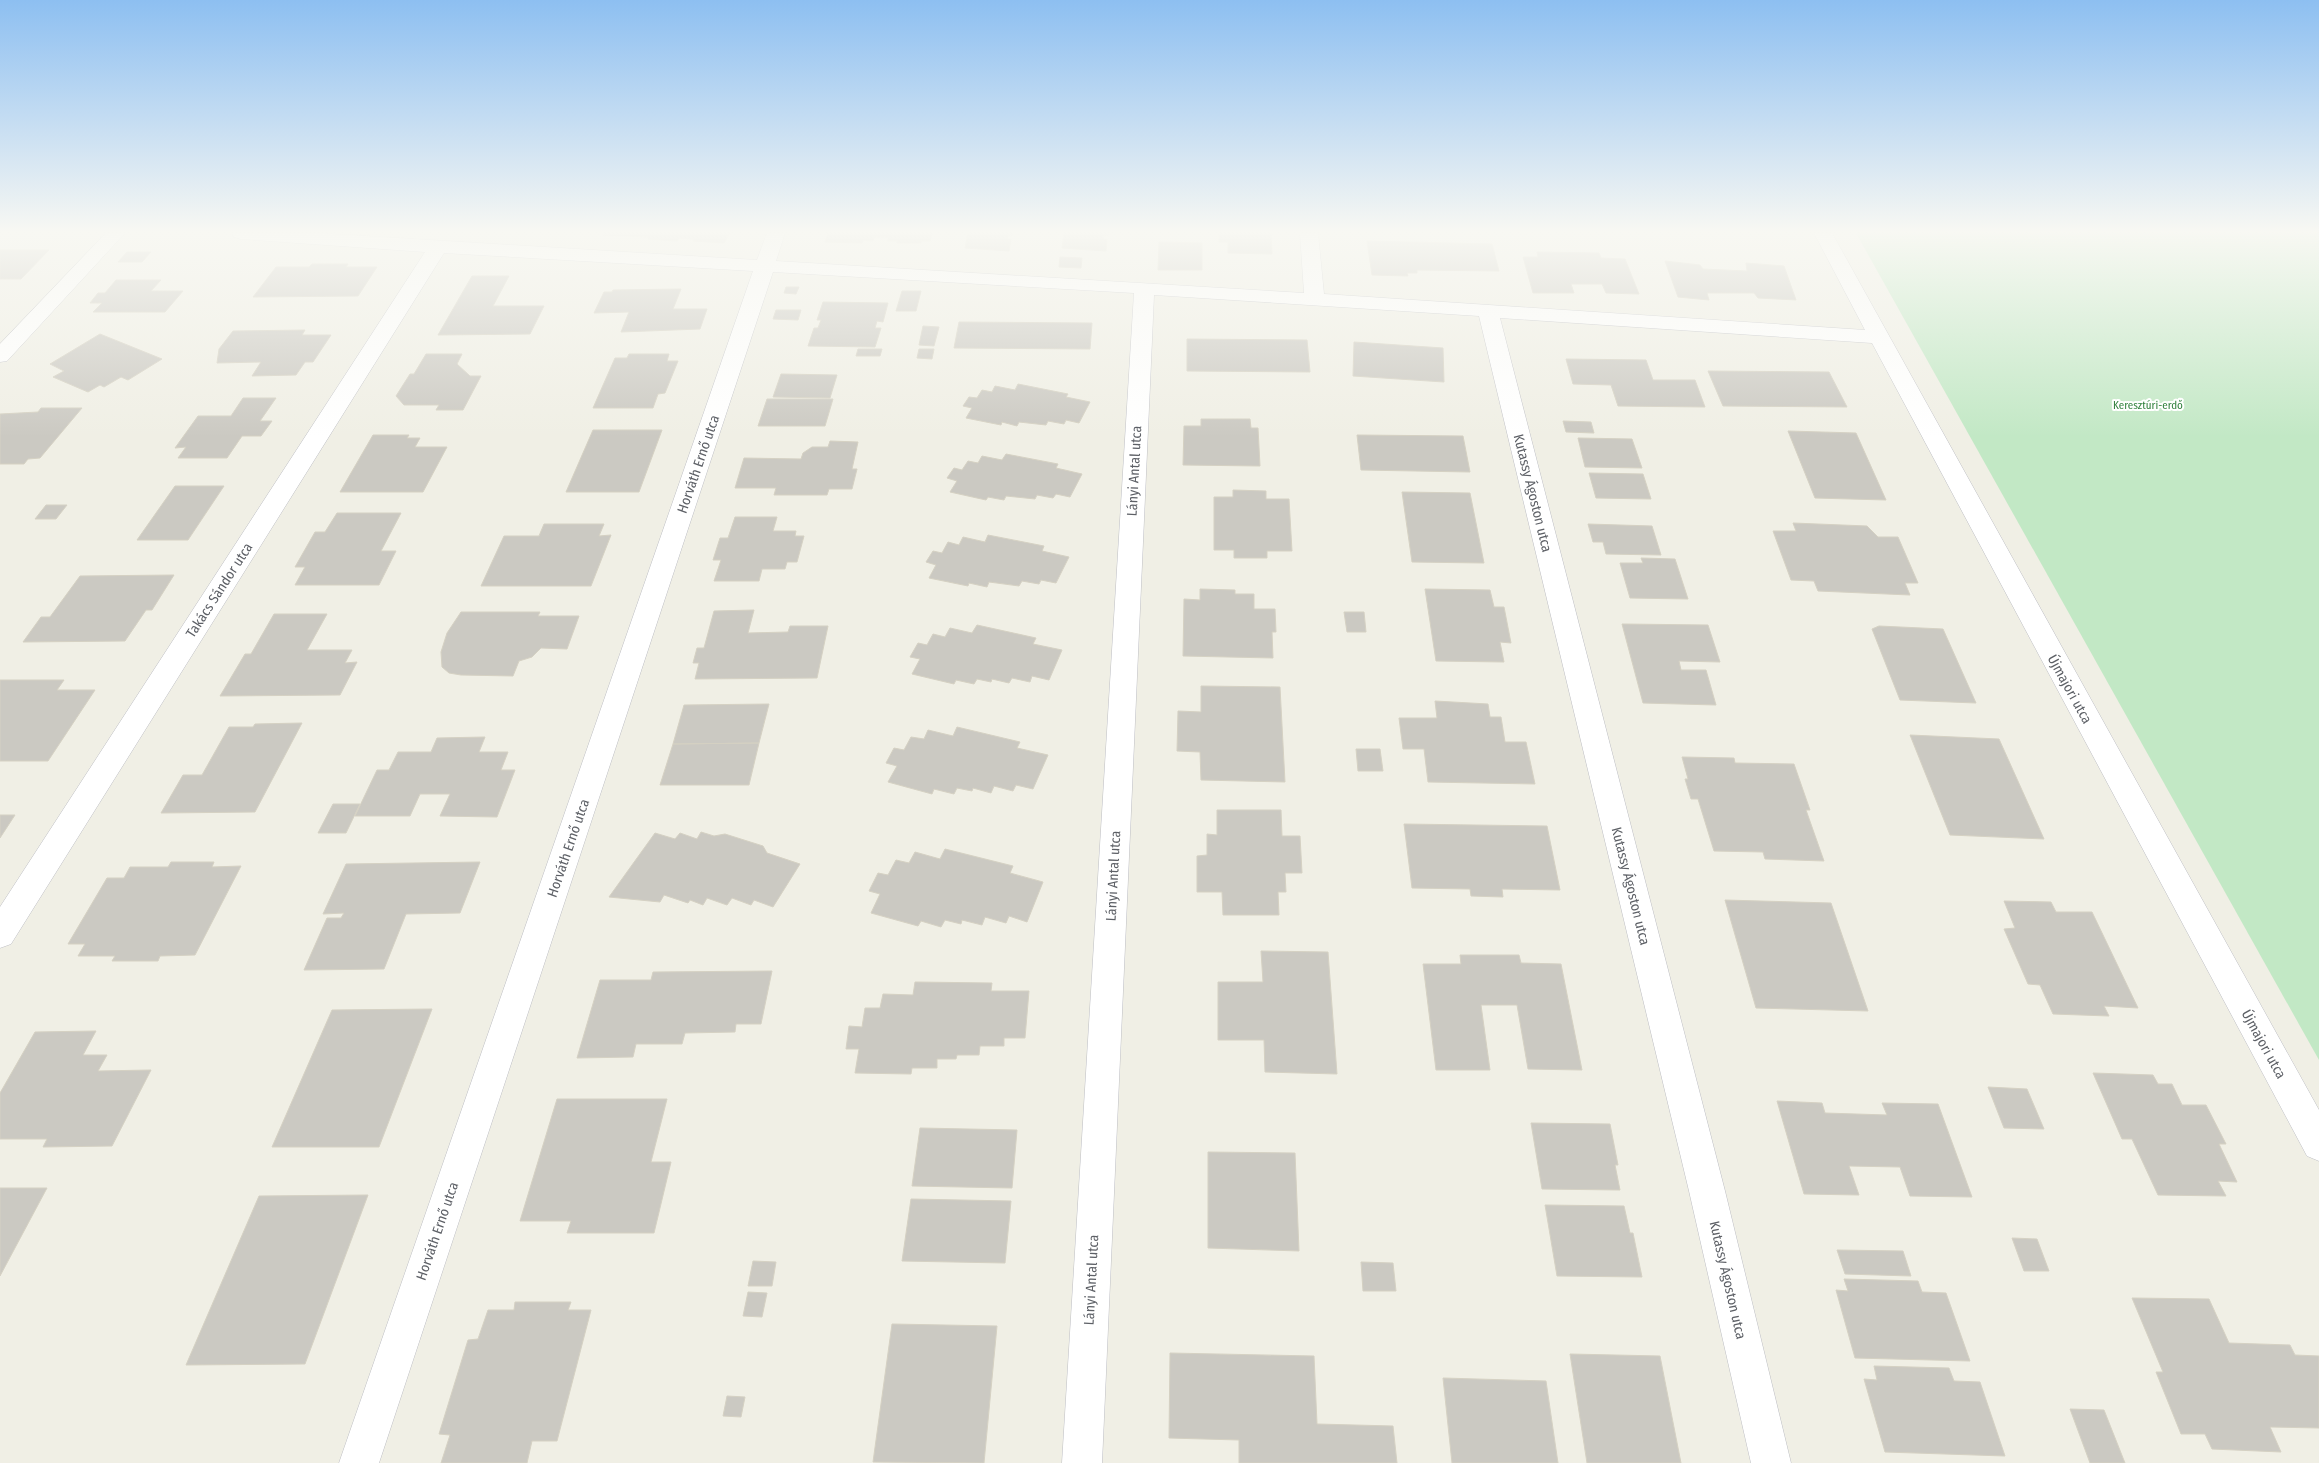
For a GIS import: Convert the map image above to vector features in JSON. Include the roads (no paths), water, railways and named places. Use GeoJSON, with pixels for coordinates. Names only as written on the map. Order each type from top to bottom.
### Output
{"type":"FeatureCollection","features":[{"type":"Feature","properties":{"kind":"street"},"geometry":{"type":"LineString","coordinates":[[0,356],[52,301]]}},
{"type":"Feature","properties":{"kind":"street","name":"Takács Sándor utca"},"geometry":{"type":"LineString","coordinates":[[0,934],[403,301]]}},
{"type":"Feature","properties":{"kind":"street","name":"Horváth Ernő utca"},"geometry":{"type":"LineString","coordinates":[[359,1463],[753,301]]}},
{"type":"Feature","properties":{"kind":"street","name":"Lányi Antal utca"},"geometry":{"type":"LineString","coordinates":[[1082,1463],[1143,301]]}},
{"type":"Feature","properties":{"kind":"street"},"geometry":{"type":"LineString","coordinates":[[1337,301],[1879,337]]}},
{"type":"Feature","properties":{"kind":"street","name":"Újmajori utca"},"geometry":{"type":"LineString","coordinates":[[1860,301],[2319,1144]]}},
{"type":"Feature","properties":{"kind":"street","name":"Kutassy Ágoston utca"},"geometry":{"type":"LineString","coordinates":[[1488,310],[1702,1172],[1771,1463]]}},
{"type":"Feature","properties":{"kind":"park label","name":"Keresztúri-erdő"},"geometry":{"type":"Point","coordinates":[2148,405]}}]}
